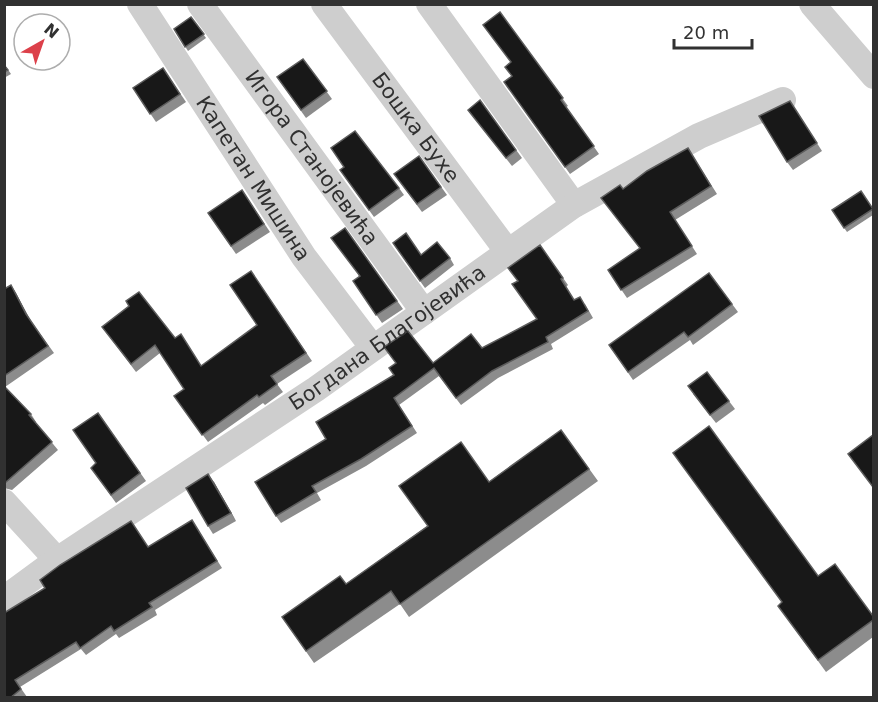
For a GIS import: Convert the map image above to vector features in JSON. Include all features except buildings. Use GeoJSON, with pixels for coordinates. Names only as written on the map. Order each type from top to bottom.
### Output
{"type":"FeatureCollection","features":[{"type":"Feature","properties":{"kind":"street","name":"Капетан Мишина"},"geometry":{"type":"LineString","coordinates":[[140,4],[304,258],[373,348]]}},
{"type":"Feature","properties":{"kind":"street","name":"Игора Станојевића"},"geometry":{"type":"LineString","coordinates":[[200,4],[424,312]]}},
{"type":"Feature","properties":{"kind":"street","name":"Бошка Бухе"},"geometry":{"type":"LineString","coordinates":[[324,4],[508,252]]}},
{"type":"Feature","properties":{"kind":"street"},"geometry":{"type":"LineString","coordinates":[[429,4],[574,205]]}},
{"type":"Feature","properties":{"kind":"street"},"geometry":{"type":"LineString","coordinates":[[813,4],[873,76]]}},
{"type":"Feature","properties":{"kind":"street","name":"Богдана Благојевића"},"geometry":{"type":"LineString","coordinates":[[4,599],[57,560],[316,389],[574,205],[699,136],[783,100]]}},
{"type":"Feature","properties":{"kind":"street"},"geometry":{"type":"LineString","coordinates":[[4,502],[57,560]]}}]}
